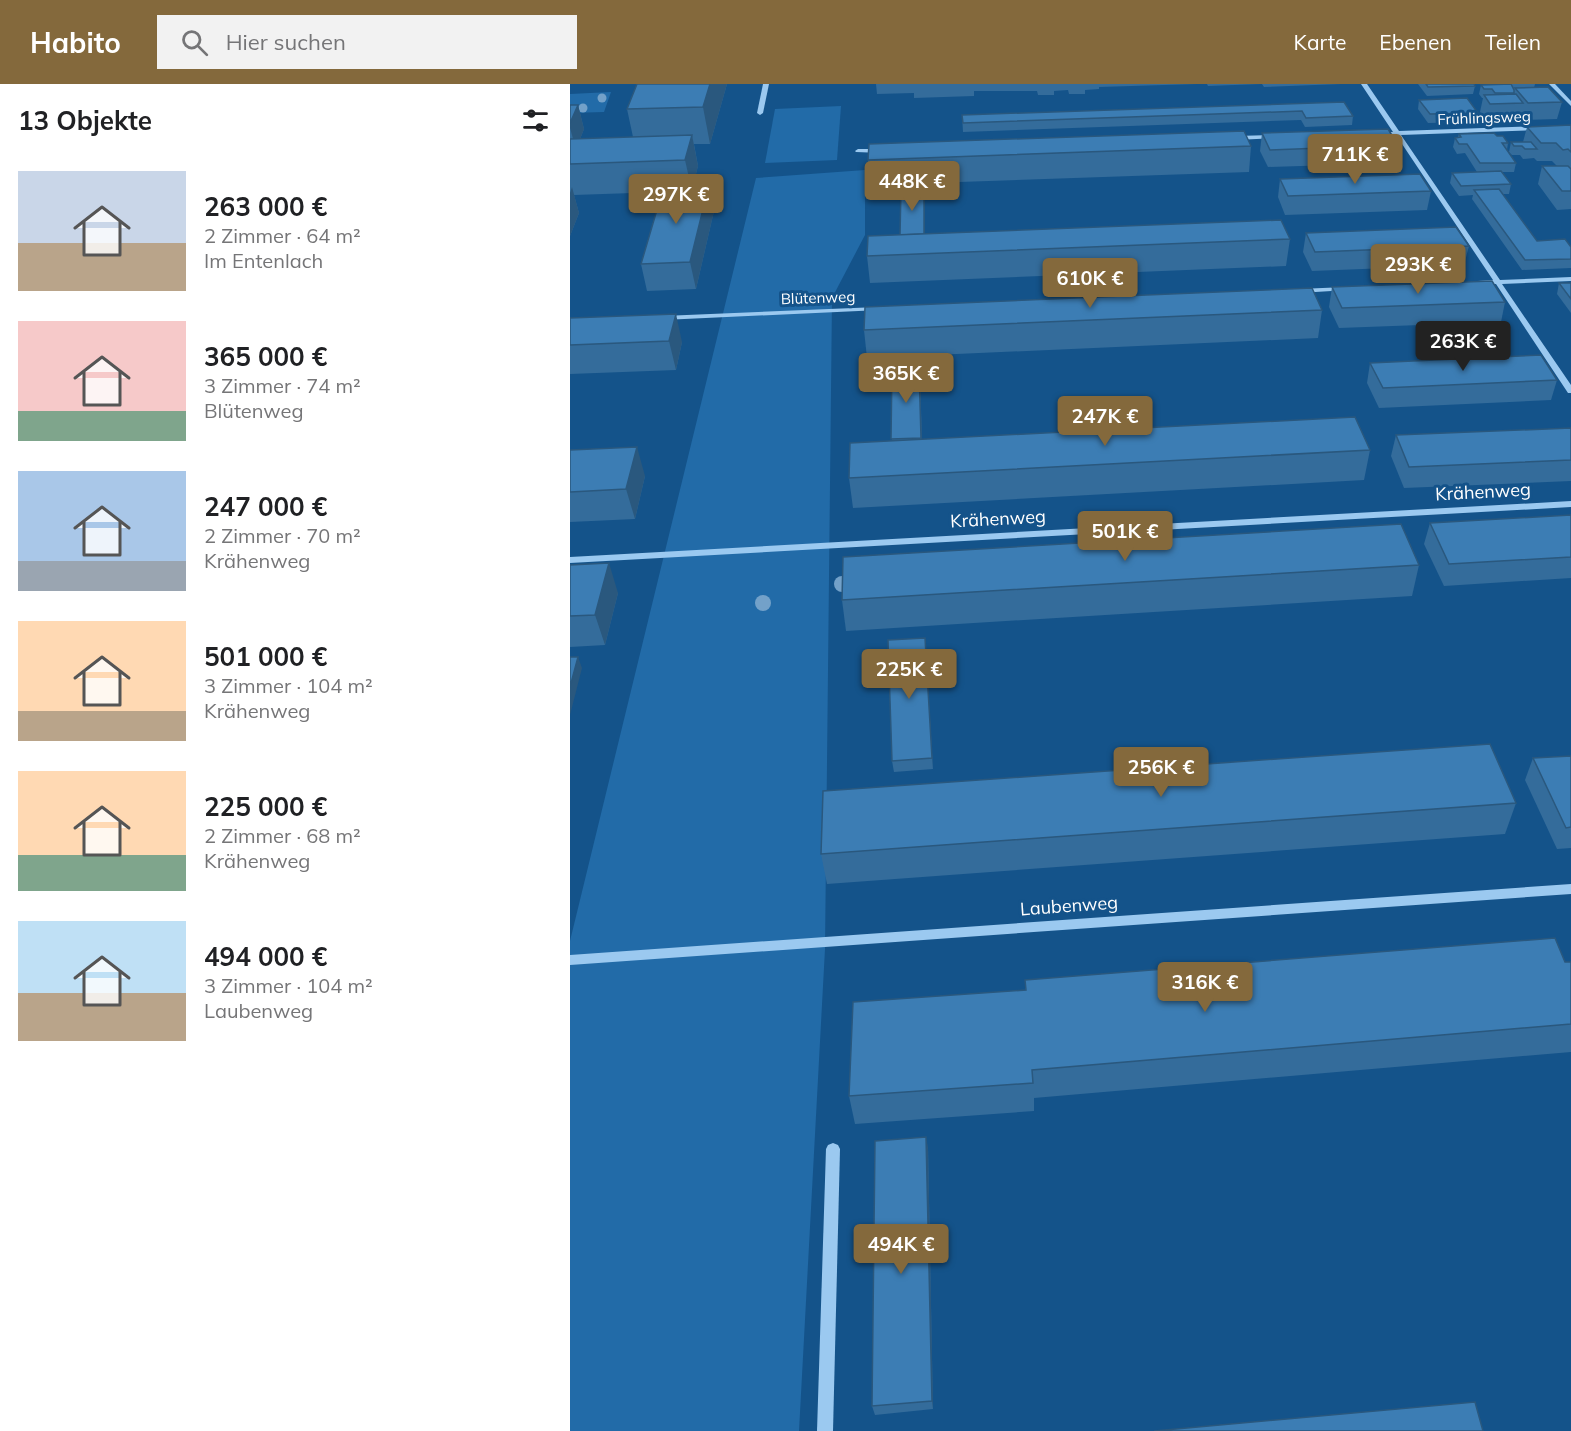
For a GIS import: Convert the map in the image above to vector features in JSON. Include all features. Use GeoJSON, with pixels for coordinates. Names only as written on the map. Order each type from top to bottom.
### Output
{"type":"FeatureCollection","features":[{"type":"Feature","properties":{"kind":"street"},"geometry":{"type":"LineString","coordinates":[[760,113],[766,84]]}},
{"type":"Feature","properties":{"kind":"street"},"geometry":{"type":"LineString","coordinates":[[1364,84],[1571,391]]}},
{"type":"Feature","properties":{"kind":"street"},"geometry":{"type":"LineString","coordinates":[[1552,84],[1571,104]]}},
{"type":"Feature","properties":{"kind":"street","name":"Frühlingsweg"},"geometry":{"type":"LineString","coordinates":[[1368,134],[1548,127]]}},
{"type":"Feature","properties":{"kind":"street"},"geometry":{"type":"LineString","coordinates":[[1232,139],[1287,137]]}},
{"type":"Feature","properties":{"kind":"street"},"geometry":{"type":"LineString","coordinates":[[858,151],[887,150]]}},
{"type":"Feature","properties":{"kind":"street"},"geometry":{"type":"LineString","coordinates":[[1474,283],[1571,279]]}},
{"type":"Feature","properties":{"kind":"street"},"geometry":{"type":"LineString","coordinates":[[1290,291],[1359,288]]}},
{"type":"Feature","properties":{"kind":"street","name":"Blütenweg"},"geometry":{"type":"LineString","coordinates":[[652,318],[883,309]]}},
{"type":"Feature","properties":{"kind":"street","name":"Krähenweg"},"geometry":{"type":"LineString","coordinates":[[570,560],[1571,504]]}},
{"type":"Feature","properties":{"kind":"street","name":"Laubenweg"},"geometry":{"type":"LineString","coordinates":[[570,960],[1571,889]]}},
{"type":"Feature","properties":{"kind":"street"},"geometry":{"type":"LineString","coordinates":[[825,1431],[833,1149]]}},
{"type":"Feature","properties":{"kind":"shaded area"},"geometry":{"type":"Polygon","coordinates":[[[611,92],[604,112],[570,113],[570,94],[611,92]]]}},
{"type":"Feature","properties":{"kind":"shaded area"},"geometry":{"type":"Polygon","coordinates":[[[841,106],[837,160],[765,163],[775,109],[841,106]]]}},
{"type":"Feature","properties":{"kind":"shaded area"},"geometry":{"type":"Polygon","coordinates":[[[865,170],[865,235],[832,298],[825,949],[799,1431],[570,1431],[570,941],[756,178],[865,170]]]}},
{"type":"Feature","properties":{"kind":"building"},"geometry":{"type":"Polygon","coordinates":[[[637,84],[710,84],[703,107],[627,109],[637,84]]]}},
{"type":"Feature","properties":{"kind":"building"},"geometry":{"type":"Polygon","coordinates":[[[1426,84],[1474,84],[1475,86],[1428,87],[1426,84]]]}},
{"type":"Feature","properties":{"kind":"building"},"geometry":{"type":"Polygon","coordinates":[[[1511,84],[1514,93],[1495,93],[1492,89],[1484,89],[1481,85],[1511,84]]]}},
{"type":"Feature","properties":{"kind":"building"},"geometry":{"type":"Polygon","coordinates":[[[1548,87],[1562,102],[1528,103],[1515,88],[1548,87]]]}},
{"type":"Feature","properties":{"kind":"building"},"geometry":{"type":"Polygon","coordinates":[[[1516,94],[1523,103],[1490,104],[1484,95],[1516,94]]]}},
{"type":"Feature","properties":{"kind":"building"},"geometry":{"type":"Polygon","coordinates":[[[1467,98],[1478,113],[1430,114],[1419,100],[1467,98]]]}},
{"type":"Feature","properties":{"kind":"building"},"geometry":{"type":"Polygon","coordinates":[[[1344,102],[1353,116],[1306,118],[1302,111],[963,123],[962,115],[1344,102]]]}},
{"type":"Feature","properties":{"kind":"building"},"geometry":{"type":"Polygon","coordinates":[[[570,105],[578,105],[570,123],[570,105]]]}},
{"type":"Feature","properties":{"kind":"building"},"geometry":{"type":"Polygon","coordinates":[[[1571,125],[1571,152],[1568,149],[1563,150],[1556,143],[1541,143],[1527,127],[1571,125]]]}},
{"type":"Feature","properties":{"kind":"building"},"geometry":{"type":"Polygon","coordinates":[[[1388,129],[1398,145],[1270,150],[1262,133],[1388,129]]]}},
{"type":"Feature","properties":{"kind":"building"},"geometry":{"type":"Polygon","coordinates":[[[1244,131],[1251,146],[868,160],[869,144],[1244,131]]]}},
{"type":"Feature","properties":{"kind":"building"},"geometry":{"type":"Polygon","coordinates":[[[1494,133],[1497,136],[1503,136],[1508,143],[1502,143],[1516,163],[1480,163],[1467,144],[1459,144],[1455,138],[1461,137],[1459,134],[1494,133]]]}},
{"type":"Feature","properties":{"kind":"building"},"geometry":{"type":"Polygon","coordinates":[[[692,135],[685,160],[570,164],[570,139],[692,135]]]}},
{"type":"Feature","properties":{"kind":"building"},"geometry":{"type":"Polygon","coordinates":[[[1511,142],[1531,142],[1537,149],[1525,149],[1522,146],[1514,146],[1511,142]]]}},
{"type":"Feature","properties":{"kind":"building"},"geometry":{"type":"Polygon","coordinates":[[[1542,166],[1568,166],[1571,169],[1571,191],[1562,191],[1542,166]]]}},
{"type":"Feature","properties":{"kind":"building"},"geometry":{"type":"Polygon","coordinates":[[[1501,171],[1511,184],[1461,186],[1452,173],[1501,171]]]}},
{"type":"Feature","properties":{"kind":"building"},"geometry":{"type":"Polygon","coordinates":[[[1420,174],[1431,191],[1288,196],[1280,179],[1420,174]]]}},
{"type":"Feature","properties":{"kind":"building"},"geometry":{"type":"Polygon","coordinates":[[[709,185],[690,262],[641,264],[664,186],[709,185]]]}},
{"type":"Feature","properties":{"kind":"building"},"geometry":{"type":"Polygon","coordinates":[[[924,188],[924,234],[900,235],[901,189],[924,188]]]}},
{"type":"Feature","properties":{"kind":"building"},"geometry":{"type":"Polygon","coordinates":[[[1499,189],[1537,241],[1565,239],[1571,247],[1571,259],[1525,260],[1474,190],[1499,189]]]}},
{"type":"Feature","properties":{"kind":"building"},"geometry":{"type":"Polygon","coordinates":[[[1281,220],[1290,239],[867,256],[868,236],[1281,220]]]}},
{"type":"Feature","properties":{"kind":"building"},"geometry":{"type":"Polygon","coordinates":[[[1456,227],[1469,246],[1315,252],[1306,233],[1456,227]]]}},
{"type":"Feature","properties":{"kind":"building"},"geometry":{"type":"Polygon","coordinates":[[[1492,281],[1505,302],[1342,308],[1332,287],[1492,281]]]}},
{"type":"Feature","properties":{"kind":"building"},"geometry":{"type":"Polygon","coordinates":[[[1559,283],[1571,283],[1571,299],[1559,283]]]}},
{"type":"Feature","properties":{"kind":"building"},"geometry":{"type":"Polygon","coordinates":[[[1312,288],[1322,310],[864,330],[865,307],[1312,288]]]}},
{"type":"Feature","properties":{"kind":"building"},"geometry":{"type":"Polygon","coordinates":[[[676,314],[669,341],[570,345],[570,318],[676,314]]]}},
{"type":"Feature","properties":{"kind":"building"},"geometry":{"type":"Polygon","coordinates":[[[1541,355],[1557,380],[1383,388],[1370,363],[1541,355]]]}},
{"type":"Feature","properties":{"kind":"building"},"geometry":{"type":"Polygon","coordinates":[[[919,367],[921,438],[891,439],[892,368],[919,367]]]}},
{"type":"Feature","properties":{"kind":"building"},"geometry":{"type":"Polygon","coordinates":[[[1355,417],[1370,450],[849,478],[850,443],[1355,417]]]}},
{"type":"Feature","properties":{"kind":"building"},"geometry":{"type":"Polygon","coordinates":[[[1571,428],[1571,460],[1409,467],[1396,435],[1571,428]]]}},
{"type":"Feature","properties":{"kind":"building"},"geometry":{"type":"Polygon","coordinates":[[[637,447],[626,489],[570,492],[570,450],[637,447]]]}},
{"type":"Feature","properties":{"kind":"building"},"geometry":{"type":"Polygon","coordinates":[[[1571,515],[1571,557],[1449,564],[1430,523],[1571,515]]]}},
{"type":"Feature","properties":{"kind":"building"},"geometry":{"type":"Polygon","coordinates":[[[1401,524],[1419,565],[842,600],[843,557],[1401,524]]]}},
{"type":"Feature","properties":{"kind":"building"},"geometry":{"type":"Polygon","coordinates":[[[609,563],[595,615],[570,616],[570,565],[609,563]]]}},
{"type":"Feature","properties":{"kind":"building"},"geometry":{"type":"Polygon","coordinates":[[[925,638],[932,758],[892,761],[888,640],[925,638]]]}},
{"type":"Feature","properties":{"kind":"building"},"geometry":{"type":"Polygon","coordinates":[[[570,657],[578,657],[570,687],[570,657]]]}},
{"type":"Feature","properties":{"kind":"building"},"geometry":{"type":"Polygon","coordinates":[[[1490,744],[1516,803],[821,854],[823,791],[1490,744]]]}},
{"type":"Feature","properties":{"kind":"building"},"geometry":{"type":"Polygon","coordinates":[[[1571,756],[1571,827],[1566,828],[1533,758],[1571,756]]]}},
{"type":"Feature","properties":{"kind":"building"},"geometry":{"type":"Polygon","coordinates":[[[1555,938],[1565,962],[1571,962],[1571,1024],[1032,1070],[1033,1083],[849,1096],[853,1002],[1026,990],[1025,980],[1555,938]]]}},
{"type":"Feature","properties":{"kind":"building"},"geometry":{"type":"Polygon","coordinates":[[[926,1137],[932,1401],[872,1406],[875,1141],[926,1137]]]}},
{"type":"Feature","properties":{"kind":"building"},"geometry":{"type":"Polygon","coordinates":[[[1475,1402],[1483,1431],[1154,1431],[1475,1402]]]}}]}
